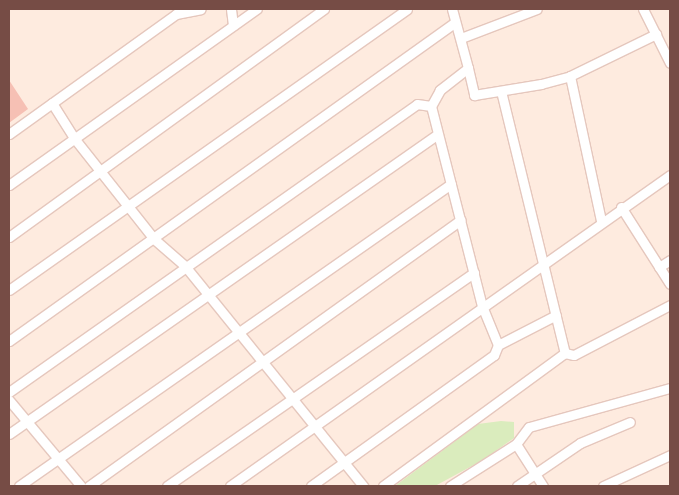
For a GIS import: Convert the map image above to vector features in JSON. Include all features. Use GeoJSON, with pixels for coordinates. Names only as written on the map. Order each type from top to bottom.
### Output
{"type":"FeatureCollection","features":[{"type":"Feature","properties":{"kind":"street"},"geometry":{"type":"LineString","coordinates":[[9,134],[176,12],[201,9]]}},
{"type":"Feature","properties":{"kind":"street"},"geometry":{"type":"LineString","coordinates":[[231,9],[233,26]]}},
{"type":"Feature","properties":{"kind":"street"},"geometry":{"type":"LineString","coordinates":[[9,186],[257,9]]}},
{"type":"Feature","properties":{"kind":"street"},"geometry":{"type":"LineString","coordinates":[[9,237],[324,9]]}},
{"type":"Feature","properties":{"kind":"street"},"geometry":{"type":"LineString","coordinates":[[9,290],[128,204],[407,9]]}},
{"type":"Feature","properties":{"kind":"street"},"geometry":{"type":"LineString","coordinates":[[452,9],[454,23],[461,38],[474,95],[570,76],[656,34]]}},
{"type":"Feature","properties":{"kind":"street"},"geometry":{"type":"LineString","coordinates":[[461,38],[537,9]]}},
{"type":"Feature","properties":{"kind":"street"},"geometry":{"type":"LineString","coordinates":[[643,9],[670,63]]}},
{"type":"Feature","properties":{"kind":"street"},"geometry":{"type":"LineString","coordinates":[[9,341],[454,23]]}},
{"type":"Feature","properties":{"kind":"street"},"geometry":{"type":"LineString","coordinates":[[468,68],[440,90],[431,106],[482,306],[498,345]]}},
{"type":"Feature","properties":{"kind":"street"},"geometry":{"type":"LineString","coordinates":[[570,76],[601,220]]}},
{"type":"Feature","properties":{"kind":"street"},"geometry":{"type":"LineString","coordinates":[[501,91],[565,353]]}},
{"type":"Feature","properties":{"kind":"street"},"geometry":{"type":"LineString","coordinates":[[52,103],[74,138],[154,238],[185,266],[363,486]]}},
{"type":"Feature","properties":{"kind":"street"},"geometry":{"type":"LineString","coordinates":[[9,392],[417,104],[431,106]]}},
{"type":"Feature","properties":{"kind":"street"},"geometry":{"type":"LineString","coordinates":[[9,434],[438,134]]}},
{"type":"Feature","properties":{"kind":"street"},"geometry":{"type":"LineString","coordinates":[[230,486],[601,220],[670,175]]}},
{"type":"Feature","properties":{"kind":"street"},"geometry":{"type":"LineString","coordinates":[[19,486],[237,331],[451,184]]}},
{"type":"Feature","properties":{"kind":"street"},"geometry":{"type":"LineString","coordinates":[[620,207],[670,284]]}},
{"type":"Feature","properties":{"kind":"street"},"geometry":{"type":"LineString","coordinates":[[89,486],[460,220]]}},
{"type":"Feature","properties":{"kind":"street"},"geometry":{"type":"LineString","coordinates":[[659,267],[670,260]]}},
{"type":"Feature","properties":{"kind":"street"},"geometry":{"type":"LineString","coordinates":[[167,486],[291,398],[474,273]]}},
{"type":"Feature","properties":{"kind":"street"},"geometry":{"type":"LineString","coordinates":[[383,486],[565,353],[574,355],[670,305]]}},
{"type":"Feature","properties":{"kind":"street"},"geometry":{"type":"LineString","coordinates":[[311,486],[494,355],[498,345],[556,315]]}},
{"type":"Feature","properties":{"kind":"street"},"geometry":{"type":"LineString","coordinates":[[450,486],[516,444],[529,427],[670,388]]}},
{"type":"Feature","properties":{"kind":"street"},"geometry":{"type":"LineString","coordinates":[[9,400],[81,486]]}},
{"type":"Feature","properties":{"kind":"street"},"geometry":{"type":"LineString","coordinates":[[517,486],[580,443],[630,422]]}},
{"type":"Feature","properties":{"kind":"street"},"geometry":{"type":"LineString","coordinates":[[516,444],[543,486]]}},
{"type":"Feature","properties":{"kind":"street"},"geometry":{"type":"LineString","coordinates":[[603,486],[670,455]]}},
{"type":"Feature","properties":{"kind":"green space"},"geometry":{"type":"Polygon","coordinates":[[[501,421],[514,422],[514,438],[483,460],[435,486],[395,486],[478,424],[501,421]]]}},
{"type":"Feature","properties":{"kind":"building"},"geometry":{"type":"Polygon","coordinates":[[[9,80],[28,109],[9,123],[9,80]]]}}]}
